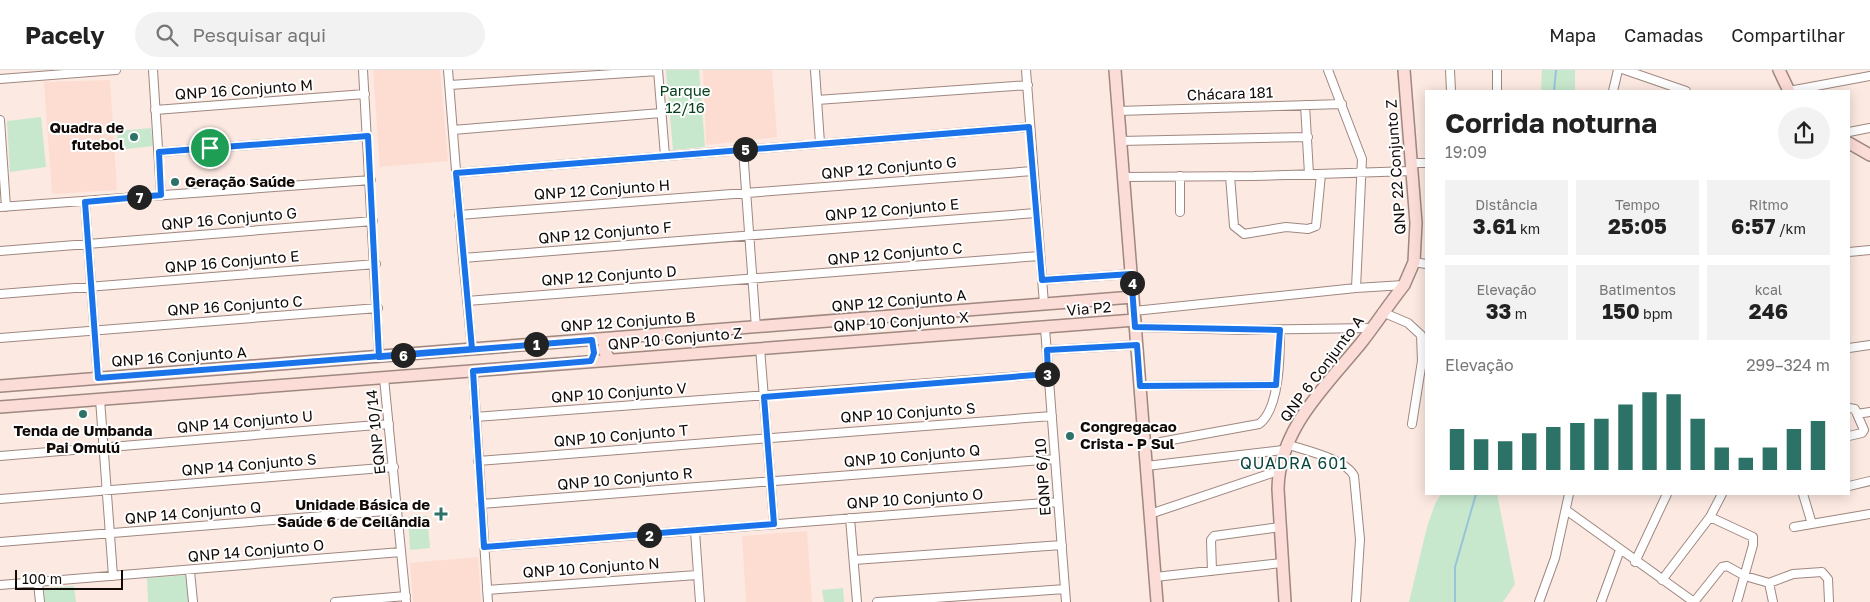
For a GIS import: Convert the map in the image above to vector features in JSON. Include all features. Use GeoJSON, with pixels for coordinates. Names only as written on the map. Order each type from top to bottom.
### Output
{"type":"FeatureCollection","features":[{"type":"Feature","properties":{"kind":"street"},"geometry":{"type":"LineString","coordinates":[[0,78],[116,70]]}},
{"type":"Feature","properties":{"kind":"street"},"geometry":{"type":"LineString","coordinates":[[153,70],[161,195]]}},
{"type":"Feature","properties":{"kind":"street"},"geometry":{"type":"LineString","coordinates":[[363,70],[376,264],[379,357],[472,349],[448,70]]}},
{"type":"Feature","properties":{"kind":"street"},"geometry":{"type":"LineString","coordinates":[[450,85],[658,70],[665,156]]}},
{"type":"Feature","properties":{"kind":"street"},"geometry":{"type":"LineString","coordinates":[[815,70],[820,143]]}},
{"type":"Feature","properties":{"kind":"street"},"geometry":{"type":"LineString","coordinates":[[1026,70],[1032,170],[1044,304]]}},
{"type":"Feature","properties":{"kind":"street"},"geometry":{"type":"LineString","coordinates":[[1115,70],[1157,602]]}},
{"type":"Feature","properties":{"kind":"street"},"geometry":{"type":"LineString","coordinates":[[1328,70],[1359,146],[1362,172],[1356,288]]}},
{"type":"Feature","properties":{"kind":"street","name":"QNP 22 Conjunto Z"},"geometry":{"type":"LineString","coordinates":[[1382,312],[1404,285],[1414,262],[1416,223],[1404,70]]}},
{"type":"Feature","properties":{"kind":"street"},"geometry":{"type":"LineString","coordinates":[[1450,70],[1452,90]]}},
{"type":"Feature","properties":{"kind":"street"},"geometry":{"type":"LineString","coordinates":[[1496,70],[1497,90]]}},
{"type":"Feature","properties":{"kind":"street"},"geometry":{"type":"LineString","coordinates":[[1613,90],[1618,70]]}},
{"type":"Feature","properties":{"kind":"street"},"geometry":{"type":"LineString","coordinates":[[1625,70],[1683,90]]}},
{"type":"Feature","properties":{"kind":"street"},"geometry":{"type":"LineString","coordinates":[[1778,70],[1788,90]]}},
{"type":"Feature","properties":{"kind":"street"},"geometry":{"type":"LineString","coordinates":[[1794,90],[1870,76]]}},
{"type":"Feature","properties":{"kind":"street"},"geometry":{"type":"LineString","coordinates":[[817,100],[1028,85]]}},
{"type":"Feature","properties":{"kind":"street","name":"QNP 16 Conjunto M"},"geometry":{"type":"LineString","coordinates":[[156,110],[365,94]]}},
{"type":"Feature","properties":{"kind":"street","name":"Chácara 181"},"geometry":{"type":"LineString","coordinates":[[1118,111],[1342,104]]}},
{"type":"Feature","properties":{"kind":"street"},"geometry":{"type":"LineString","coordinates":[[1305,105],[1309,174]]}},
{"type":"Feature","properties":{"kind":"street"},"geometry":{"type":"LineString","coordinates":[[453,130],[661,113]]}},
{"type":"Feature","properties":{"kind":"street"},"geometry":{"type":"LineString","coordinates":[[0,121],[3,207],[371,180]]}},
{"type":"Feature","properties":{"kind":"street"},"geometry":{"type":"LineString","coordinates":[[456,173],[1029,127]]}},
{"type":"Feature","properties":{"kind":"street"},"geometry":{"type":"LineString","coordinates":[[1850,132],[1870,128]]}},
{"type":"Feature","properties":{"kind":"street"},"geometry":{"type":"LineString","coordinates":[[159,152],[368,136]]}},
{"type":"Feature","properties":{"kind":"street"},"geometry":{"type":"LineString","coordinates":[[1120,141],[1308,137]]}},
{"type":"Feature","properties":{"kind":"street"},"geometry":{"type":"LineString","coordinates":[[1850,144],[1870,155]]}},
{"type":"Feature","properties":{"kind":"street"},"geometry":{"type":"LineString","coordinates":[[743,149],[756,328]]}},
{"type":"Feature","properties":{"kind":"street"},"geometry":{"type":"LineString","coordinates":[[1123,177],[1321,174],[1412,167],[1425,163]]}},
{"type":"Feature","properties":{"kind":"street","name":"QNP 12 Conjunto G"},"geometry":{"type":"LineString","coordinates":[[747,193],[1032,170]]}},
{"type":"Feature","properties":{"kind":"street"},"geometry":{"type":"LineString","coordinates":[[1230,176],[1234,226],[1244,234],[1286,227],[1308,229],[1316,226],[1321,174]]}},
{"type":"Feature","properties":{"kind":"street"},"geometry":{"type":"LineString","coordinates":[[1180,176],[1180,212]]}},
{"type":"Feature","properties":{"kind":"street","name":"QNP 12 Conjunto H"},"geometry":{"type":"LineString","coordinates":[[459,215],[747,193]]}},
{"type":"Feature","properties":{"kind":"street","name":"QNP 16 Conjunto A"},"geometry":{"type":"LineString","coordinates":[[85,202],[98,378],[379,357]]}},
{"type":"Feature","properties":{"kind":"street","name":"QNP 12 Conjunto E"},"geometry":{"type":"LineString","coordinates":[[750,235],[1036,213]]}},
{"type":"Feature","properties":{"kind":"street","name":"QNP 16 Conjunto G"},"geometry":{"type":"LineString","coordinates":[[0,251],[373,221]]}},
{"type":"Feature","properties":{"kind":"street","name":"QNP 12 Conjunto F"},"geometry":{"type":"LineString","coordinates":[[463,258],[750,235]]}},
{"type":"Feature","properties":{"kind":"street"},"geometry":{"type":"LineString","coordinates":[[1850,252],[1870,250]]}},
{"type":"Feature","properties":{"kind":"street","name":"QNP 12 Conjunto C"},"geometry":{"type":"LineString","coordinates":[[752,279],[1040,256]]}},
{"type":"Feature","properties":{"kind":"street"},"geometry":{"type":"LineString","coordinates":[[1414,262],[1425,264]]}},
{"type":"Feature","properties":{"kind":"street","name":"QNP 16 Conjunto E"},"geometry":{"type":"LineString","coordinates":[[0,294],[376,264]]}},
{"type":"Feature","properties":{"kind":"street"},"geometry":{"type":"LineString","coordinates":[[1042,280],[1131,274]]}},
{"type":"Feature","properties":{"kind":"street","name":"QNP 12 Conjunto D"},"geometry":{"type":"LineString","coordinates":[[467,301],[752,279]]}},
{"type":"Feature","properties":{"kind":"street"},"geometry":{"type":"LineString","coordinates":[[1134,319],[1356,288],[1404,285]]}},
{"type":"Feature","properties":{"kind":"street","name":"Via P2"},"geometry":{"type":"LineString","coordinates":[[1044,304],[1133,297]]}},
{"type":"Feature","properties":{"kind":"street","name":"QNP 12 Conjunto A"},"geometry":{"type":"LineString","coordinates":[[756,328],[1044,304]]}},
{"type":"Feature","properties":{"kind":"street","name":"QNP 16 Conjunto C"},"geometry":{"type":"LineString","coordinates":[[0,338],[378,308]]}},
{"type":"Feature","properties":{"kind":"street"},"geometry":{"type":"LineString","coordinates":[[1382,312],[1408,323],[1422,335],[1423,344],[1412,424]]}},
{"type":"Feature","properties":{"kind":"street","name":"QNP 6 Conjunto A"},"geometry":{"type":"LineString","coordinates":[[1285,602],[1278,471],[1284,447],[1296,424],[1372,328],[1382,312]]}},
{"type":"Feature","properties":{"kind":"street"},"geometry":{"type":"LineString","coordinates":[[923,314],[923,336]]}},
{"type":"Feature","properties":{"kind":"street"},"geometry":{"type":"LineString","coordinates":[[909,315],[910,336]]}},
{"type":"Feature","properties":{"kind":"street"},"geometry":{"type":"LineString","coordinates":[[1134,319],[1280,330],[1372,328]]}},
{"type":"Feature","properties":{"kind":"street","name":"Via P2"},"geometry":{"type":"LineString","coordinates":[[1045,328],[1134,319]]}},
{"type":"Feature","properties":{"kind":"street","name":"QNP 12 Conjunto B"},"geometry":{"type":"LineString","coordinates":[[472,349],[756,328]]}},
{"type":"Feature","properties":{"kind":"street","name":"QNP 10 Conjunto X"},"geometry":{"type":"LineString","coordinates":[[760,348],[1045,328]]}},
{"type":"Feature","properties":{"kind":"street","name":"EQNP 6/10"},"geometry":{"type":"LineString","coordinates":[[1045,328],[1066,602]]}},
{"type":"Feature","properties":{"kind":"street"},"geometry":{"type":"LineString","coordinates":[[1144,444],[1259,424],[1266,417],[1276,385],[1280,330]]}},
{"type":"Feature","properties":{"kind":"street"},"geometry":{"type":"LineString","coordinates":[[609,339],[603,350],[610,360]]}},
{"type":"Feature","properties":{"kind":"street"},"geometry":{"type":"LineString","coordinates":[[591,361],[594,353],[592,340]]}},
{"type":"Feature","properties":{"kind":"street"},"geometry":{"type":"LineString","coordinates":[[1047,350],[1137,345]]}},
{"type":"Feature","properties":{"kind":"street"},"geometry":{"type":"LineString","coordinates":[[1850,348],[1870,345]]}},
{"type":"Feature","properties":{"kind":"street"},"geometry":{"type":"LineString","coordinates":[[760,348],[774,524]]}},
{"type":"Feature","properties":{"kind":"street","name":"QNP 10 Conjunto Z"},"geometry":{"type":"LineString","coordinates":[[473,371],[760,348]]}},
{"type":"Feature","properties":{"kind":"street"},"geometry":{"type":"LineString","coordinates":[[230,369],[225,373],[223,380],[225,387],[231,391]]}},
{"type":"Feature","properties":{"kind":"street"},"geometry":{"type":"LineString","coordinates":[[202,392],[209,384],[210,379],[203,371]]}},
{"type":"Feature","properties":{"kind":"street"},"geometry":{"type":"LineString","coordinates":[[0,407],[231,391],[473,371],[488,602]]}},
{"type":"Feature","properties":{"kind":"street","name":"QNP 10 Conjunto V"},"geometry":{"type":"LineString","coordinates":[[475,418],[1048,374]]}},
{"type":"Feature","properties":{"kind":"street"},"geometry":{"type":"LineString","coordinates":[[0,386],[98,378]]}},
{"type":"Feature","properties":{"kind":"street","name":"EQNP 10/14"},"geometry":{"type":"LineString","coordinates":[[384,378],[406,599]]}},
{"type":"Feature","properties":{"kind":"street"},"geometry":{"type":"LineString","coordinates":[[1140,386],[1276,385]]}},
{"type":"Feature","properties":{"kind":"street"},"geometry":{"type":"LineString","coordinates":[[100,399],[113,576]]}},
{"type":"Feature","properties":{"kind":"street"},"geometry":{"type":"LineString","coordinates":[[1850,408],[1855,409],[1864,430],[1862,433],[1850,436]]}},
{"type":"Feature","properties":{"kind":"street"},"geometry":{"type":"LineString","coordinates":[[1858,414],[1870,412]]}},
{"type":"Feature","properties":{"kind":"street","name":"QNP 10 Conjunto S"},"geometry":{"type":"LineString","coordinates":[[767,438],[1052,416]]}},
{"type":"Feature","properties":{"kind":"street","name":"QNP 14 Conjunto U"},"geometry":{"type":"LineString","coordinates":[[0,456],[389,424]]}},
{"type":"Feature","properties":{"kind":"street","name":"QNP 10 Conjunto T"},"geometry":{"type":"LineString","coordinates":[[478,461],[767,438]]}},
{"type":"Feature","properties":{"kind":"street"},"geometry":{"type":"LineString","coordinates":[[1146,466],[1284,447],[1336,462],[1351,470],[1354,476],[1360,540],[1356,602]]}},
{"type":"Feature","properties":{"kind":"street","name":"QNP 10 Conjunto Q"},"geometry":{"type":"LineString","coordinates":[[770,481],[1055,459]]}},
{"type":"Feature","properties":{"kind":"street","name":"QNP 14 Conjunto S"},"geometry":{"type":"LineString","coordinates":[[0,499],[394,468]]}},
{"type":"Feature","properties":{"kind":"street"},"geometry":{"type":"LineString","coordinates":[[1150,514],[1278,471]]}},
{"type":"Feature","properties":{"kind":"street","name":"QNP 10 Conjunto R"},"geometry":{"type":"LineString","coordinates":[[481,504],[770,481]]}},
{"type":"Feature","properties":{"kind":"street"},"geometry":{"type":"LineString","coordinates":[[1850,486],[1870,481]]}},
{"type":"Feature","properties":{"kind":"street"},"geometry":{"type":"LineString","coordinates":[[1540,602],[1555,558],[1569,495]]}},
{"type":"Feature","properties":{"kind":"street"},"geometry":{"type":"LineString","coordinates":[[1636,562],[1667,495]]}},
{"type":"Feature","properties":{"kind":"street"},"geometry":{"type":"LineString","coordinates":[[1662,580],[1710,518],[1722,495]]}},
{"type":"Feature","properties":{"kind":"street"},"geometry":{"type":"LineString","coordinates":[[1803,495],[1812,524]]}},
{"type":"Feature","properties":{"kind":"street","name":"QNP 10 Conjunto O"},"geometry":{"type":"LineString","coordinates":[[484,547],[1058,502]]}},
{"type":"Feature","properties":{"kind":"street","name":"QNP 14 Conjunto Q"},"geometry":{"type":"LineString","coordinates":[[0,542],[398,510]]}},
{"type":"Feature","properties":{"kind":"street"},"geometry":{"type":"LineString","coordinates":[[1566,510],[1694,602],[1724,566],[1729,566],[1745,576],[1769,583],[1793,574],[1822,572],[1828,579],[1829,602]]}},
{"type":"Feature","properties":{"kind":"street"},"geometry":{"type":"LineString","coordinates":[[1794,527],[1870,514]]}},
{"type":"Feature","properties":{"kind":"street"},"geometry":{"type":"LineString","coordinates":[[850,518],[857,602]]}},
{"type":"Feature","properties":{"kind":"street"},"geometry":{"type":"LineString","coordinates":[[1710,518],[1753,537],[1745,576],[1737,602]]}},
{"type":"Feature","properties":{"kind":"street"},"geometry":{"type":"LineString","coordinates":[[1212,571],[1211,540],[1216,535],[1280,527]]}},
{"type":"Feature","properties":{"kind":"street"},"geometry":{"type":"LineString","coordinates":[[695,531],[700,602]]}},
{"type":"Feature","properties":{"kind":"street"},"geometry":{"type":"LineString","coordinates":[[854,560],[1062,545]]}},
{"type":"Feature","properties":{"kind":"street"},"geometry":{"type":"LineString","coordinates":[[1601,602],[1620,550]]}},
{"type":"Feature","properties":{"kind":"street","name":"QNP 14 Conjunto O"},"geometry":{"type":"LineString","coordinates":[[0,586],[401,552]]}},
{"type":"Feature","properties":{"kind":"street"},"geometry":{"type":"LineString","coordinates":[[1155,577],[1282,563]]}},
{"type":"Feature","properties":{"kind":"street"},"geometry":{"type":"LineString","coordinates":[[190,571],[193,602]]}},
{"type":"Feature","properties":{"kind":"street","name":"QNP 10 Conjunto N"},"geometry":{"type":"LineString","coordinates":[[487,590],[698,575]]}},
{"type":"Feature","properties":{"kind":"street"},"geometry":{"type":"LineString","coordinates":[[38,583],[40,602]]}},
{"type":"Feature","properties":{"kind":"street"},"geometry":{"type":"LineString","coordinates":[[1769,583],[1773,602]]}},
{"type":"Feature","properties":{"kind":"street"},"geometry":{"type":"LineString","coordinates":[[877,602],[1065,589]]}},
{"type":"Feature","properties":{"kind":"street"},"geometry":{"type":"LineString","coordinates":[[335,602],[406,599]]}},
{"type":"Feature","properties":{"kind":"shaded area"},"geometry":{"type":"Polygon","coordinates":[[[373,70],[440,70],[448,161],[380,167],[373,70]]]}},
{"type":"Feature","properties":{"kind":"shaded area"},"geometry":{"type":"Polygon","coordinates":[[[703,70],[772,70],[777,137],[706,145],[703,70]]]}},
{"type":"Feature","properties":{"kind":"shaded area"},"geometry":{"type":"Polygon","coordinates":[[[110,80],[117,190],[52,194],[44,82],[110,80]]]}},
{"type":"Feature","properties":{"kind":"shaded area"},"geometry":{"type":"Polygon","coordinates":[[[807,531],[812,602],[746,602],[742,536],[807,531]]]}},
{"type":"Feature","properties":{"kind":"shaded area"},"geometry":{"type":"Polygon","coordinates":[[[478,557],[481,602],[413,602],[410,563],[478,557]]]}},
{"type":"Feature","properties":{"kind":"green space","name":"Parque 12/16"},"geometry":{"type":"Polygon","coordinates":[[[666,70],[699,70],[705,147],[673,150],[666,70]]]}},
{"type":"Feature","properties":{"kind":"green space"},"geometry":{"type":"Polygon","coordinates":[[[1542,70],[1575,70],[1575,90],[1541,90],[1542,70]]]}},
{"type":"Feature","properties":{"kind":"green space"},"geometry":{"type":"Polygon","coordinates":[[[41,117],[46,167],[10,172],[7,121],[41,117]]]}},
{"type":"Feature","properties":{"kind":"green space"},"geometry":{"type":"Polygon","coordinates":[[[151,128],[153,146],[118,150],[117,131],[151,128]]]}},
{"type":"Feature","properties":{"kind":"green space"},"geometry":{"type":"Polygon","coordinates":[[[1440,495],[1497,495],[1515,584],[1503,602],[1409,602],[1427,527],[1435,504],[1440,495]]]}},
{"type":"Feature","properties":{"kind":"green space"},"geometry":{"type":"Polygon","coordinates":[[[427,516],[430,548],[410,550],[408,517],[427,516]]]}},
{"type":"Feature","properties":{"kind":"green space"},"geometry":{"type":"Polygon","coordinates":[[[187,575],[189,602],[148,602],[147,578],[187,575]]]}},
{"type":"Feature","properties":{"kind":"green space"},"geometry":{"type":"Polygon","coordinates":[[[74,586],[76,602],[45,602],[44,588],[74,586]]]}},
{"type":"Feature","properties":{"kind":"green space"},"geometry":{"type":"Polygon","coordinates":[[[843,588],[844,602],[824,602],[822,590],[843,588]]]}},
{"type":"Feature","properties":{"kind":"waterway"},"geometry":{"type":"LineString","coordinates":[[1554,90],[1556,70]]}},
{"type":"Feature","properties":{"kind":"waterway"},"geometry":{"type":"LineString","coordinates":[[1455,602],[1455,567],[1476,495]]}},
{"type":"Feature","properties":{"kind":"place","name":"Quadra de futebol"},"geometry":{"type":"Point","coordinates":[134,137]}},
{"type":"Feature","properties":{"kind":"place","name":"Geração Saúde"},"geometry":{"type":"Point","coordinates":[175,182]}},
{"type":"Feature","properties":{"kind":"place","name":"Tenda de Umbanda Pai Omulú"},"geometry":{"type":"Point","coordinates":[83,414]}},
{"type":"Feature","properties":{"kind":"place","name":"Congregacao Crista - P Sul"},"geometry":{"type":"Point","coordinates":[1070,436]}},
{"type":"Feature","properties":{"kind":"place","name":"Unidade Básica de Saúde 6 de Ceilândia"},"geometry":{"type":"Point","coordinates":[441,514]}},
{"type":"Feature","properties":{"kind":"district","name":"QUADRA 601"},"geometry":{"type":"Point","coordinates":[1294,463]}},
{"type":"Feature","properties":{"kind":"route"},"geometry":{"type":"LineString","coordinates":[[210,148],[159,152],[161,195],[85,202],[98,378],[230,369],[472,349],[456,173],[1029,127],[1042,280],[1131,274],[1135,327],[1280,330],[1280,363],[1276,385],[1140,386],[1137,345],[1047,350],[1048,374],[764,397],[774,524],[484,547],[473,371],[591,361],[594,353],[592,340],[379,357],[376,264],[368,136],[210,148]]}}]}
